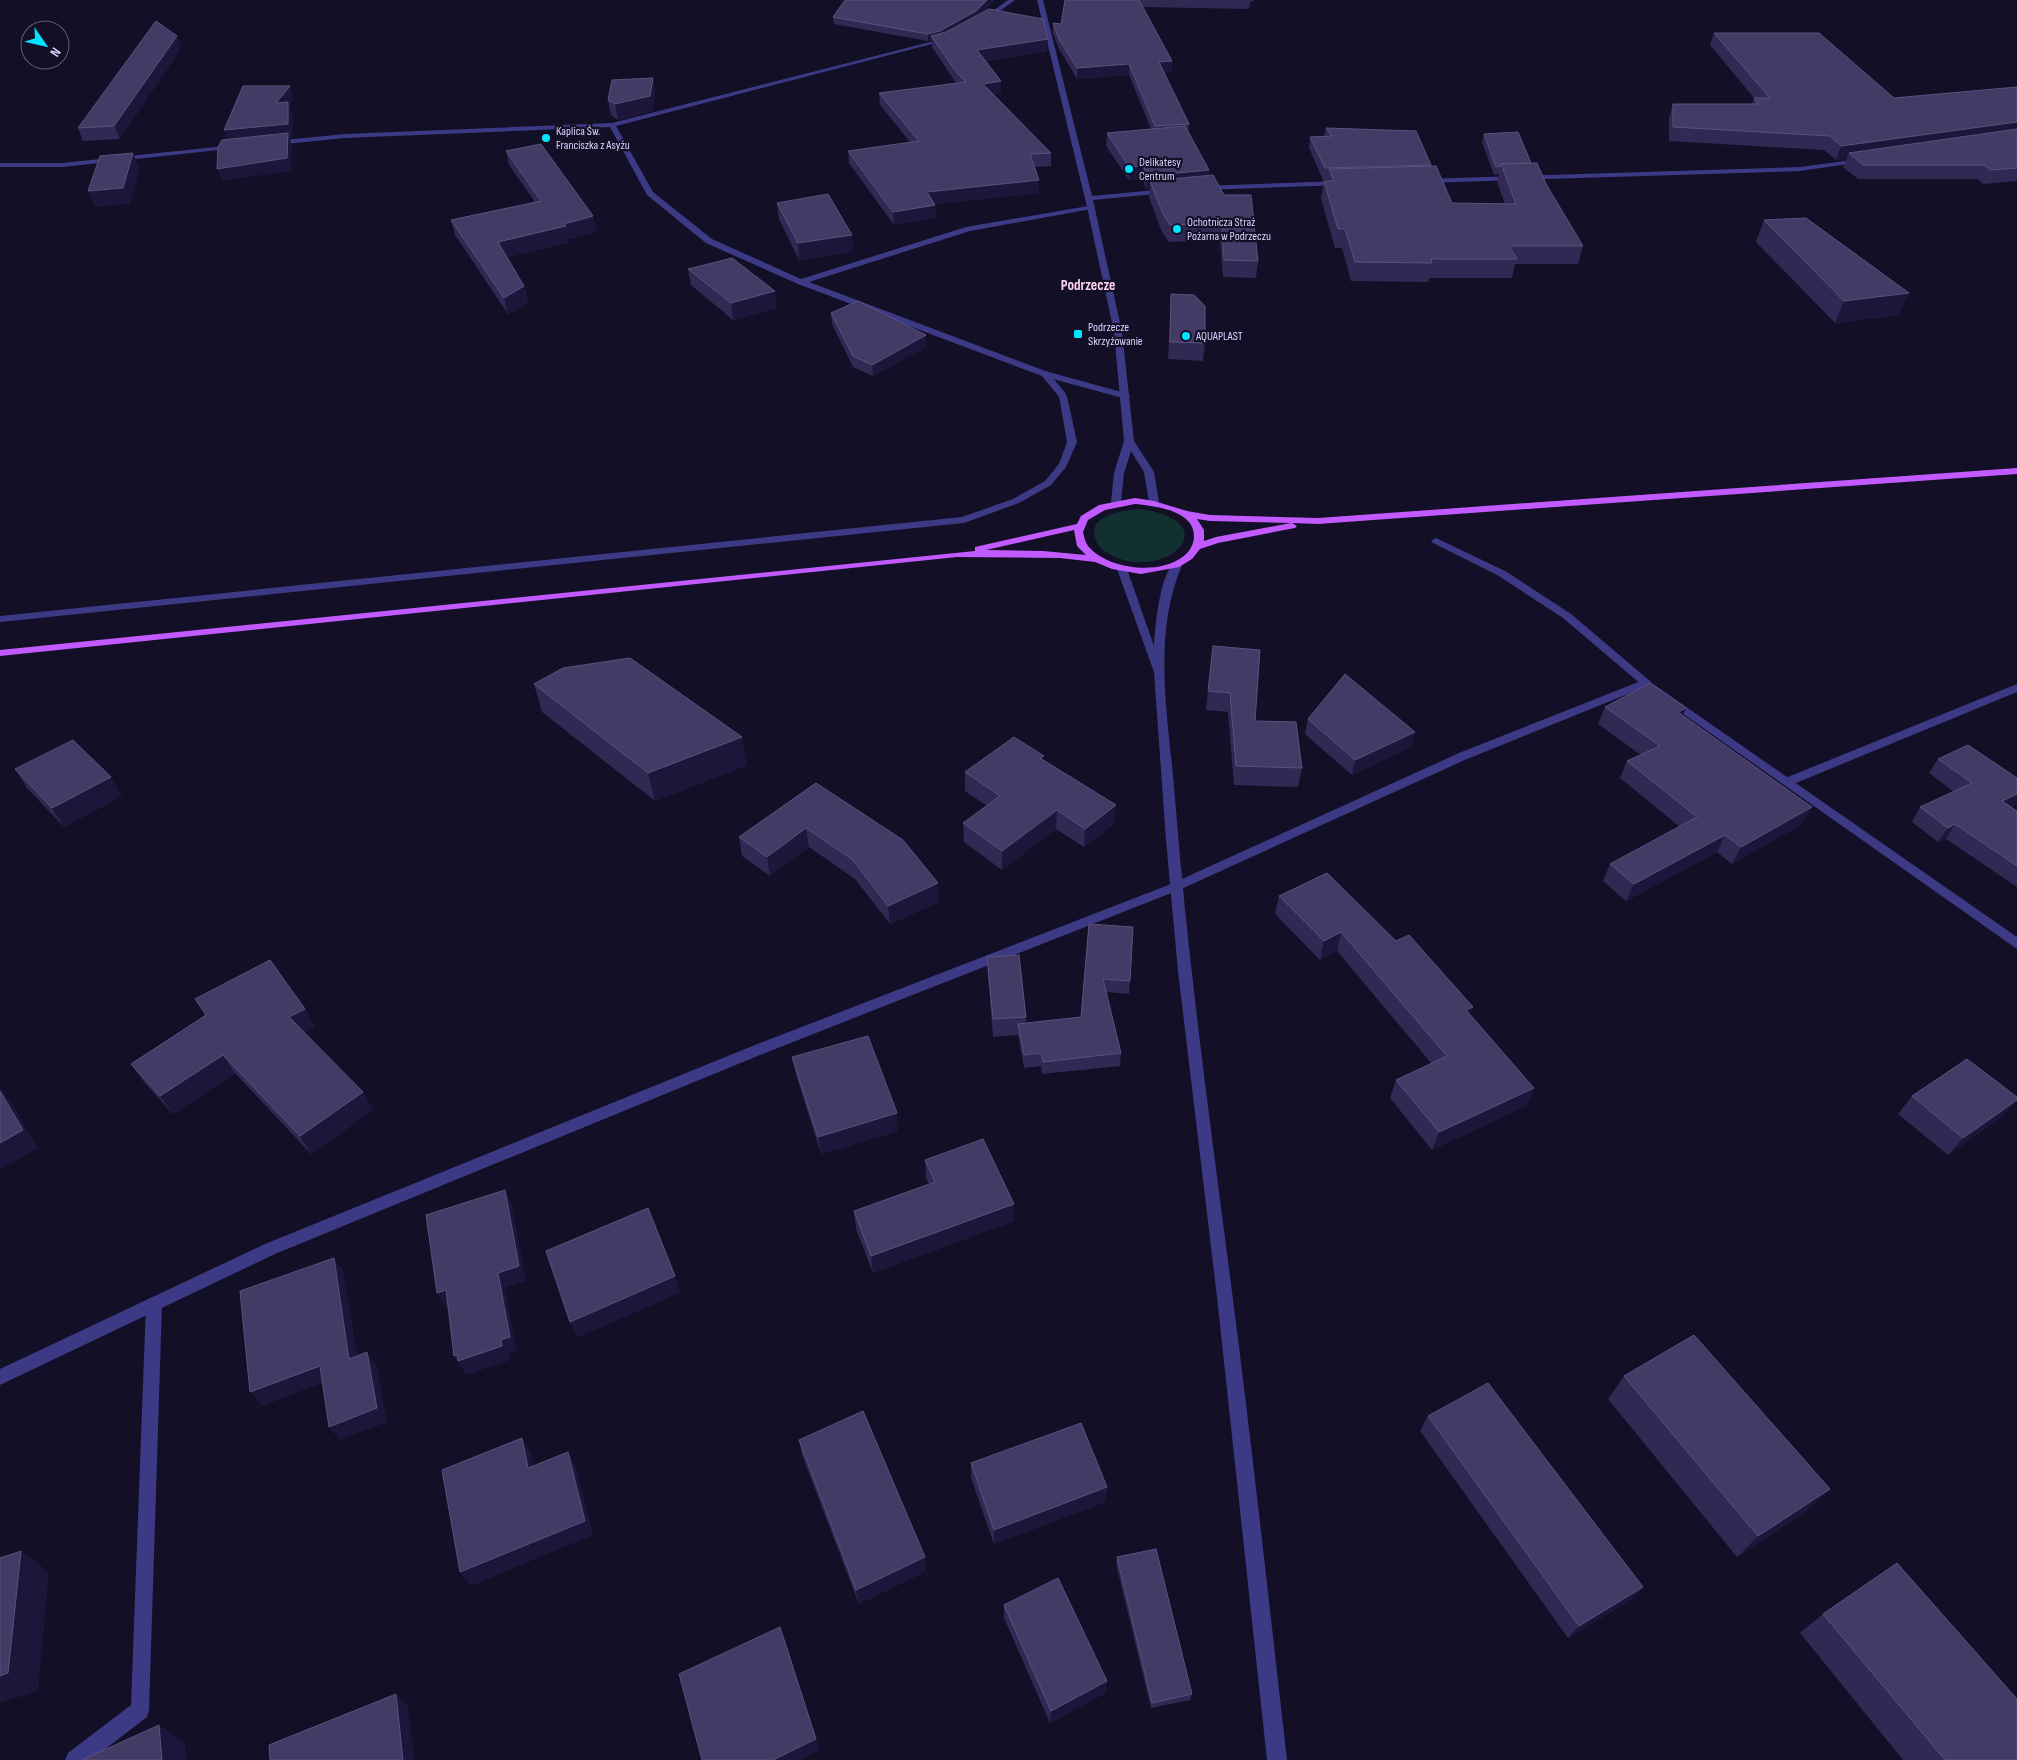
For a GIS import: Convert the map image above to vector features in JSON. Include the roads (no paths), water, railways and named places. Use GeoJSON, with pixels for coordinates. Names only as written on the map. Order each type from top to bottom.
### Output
{"type":"FeatureCollection","features":[{"type":"Feature","properties":{"kind":"main road"},"geometry":{"type":"LineString","coordinates":[[1094,559],[1083,548],[1078,537],[1079,526],[1087,516],[1100,508],[1116,502],[1154,502],[1185,514],[1210,518],[1318,521],[2017,471]]}},
{"type":"Feature","properties":{"kind":"main road"},"geometry":{"type":"LineString","coordinates":[[1185,514],[1195,524],[1200,536],[1198,548]]}},
{"type":"Feature","properties":{"kind":"main road"},"geometry":{"type":"LineString","coordinates":[[0,653],[957,554],[1070,554],[1094,559],[1122,569],[1141,571],[1177,565],[1190,557],[1198,548],[1216,540],[1318,521]]}},
{"type":"Feature","properties":{"kind":"main road"},"geometry":{"type":"LineString","coordinates":[[957,554],[1079,526]]}},
{"type":"Feature","properties":{"kind":"street"},"geometry":{"type":"LineString","coordinates":[[976,24],[1012,0]]}},
{"type":"Feature","properties":{"kind":"street"},"geometry":{"type":"LineString","coordinates":[[1040,0],[1089,198],[1116,326],[1126,396],[1129,441],[1119,473],[1116,502]]}},
{"type":"Feature","properties":{"kind":"street"},"geometry":{"type":"LineString","coordinates":[[267,144],[345,136],[612,125],[944,41],[952,37]]}},
{"type":"Feature","properties":{"kind":"street"},"geometry":{"type":"LineString","coordinates":[[612,125],[650,193],[709,241],[800,282],[1045,374],[1126,396]]}},
{"type":"Feature","properties":{"kind":"street"},"geometry":{"type":"LineString","coordinates":[[0,165],[62,164],[247,146]]}},
{"type":"Feature","properties":{"kind":"street"},"geometry":{"type":"LineString","coordinates":[[1413,182],[1800,169],[1869,160]]}},
{"type":"Feature","properties":{"kind":"street"},"geometry":{"type":"LineString","coordinates":[[1197,188],[1354,183]]}},
{"type":"Feature","properties":{"kind":"street"},"geometry":{"type":"LineString","coordinates":[[1089,198],[1178,190]]}},
{"type":"Feature","properties":{"kind":"street"},"geometry":{"type":"LineString","coordinates":[[800,282],[969,229],[1091,207]]}},
{"type":"Feature","properties":{"kind":"street"},"geometry":{"type":"LineString","coordinates":[[0,619],[964,520],[1016,501],[1048,483],[1063,465],[1072,442],[1063,396],[1045,374]]}},
{"type":"Feature","properties":{"kind":"street"},"geometry":{"type":"LineString","coordinates":[[1129,441],[1149,472],[1154,502]]}},
{"type":"Feature","properties":{"kind":"street"},"geometry":{"type":"LineString","coordinates":[[1436,541],[1503,574],[1567,616],[1646,683],[2017,944]]}},
{"type":"Feature","properties":{"kind":"street"},"geometry":{"type":"LineString","coordinates":[[1177,565],[1168,579],[1163,602],[1160,676],[1175,887],[1243,1449],[1276,1760]]}},
{"type":"Feature","properties":{"kind":"street"},"geometry":{"type":"LineString","coordinates":[[1122,569],[1160,676]]}},
{"type":"Feature","properties":{"kind":"street"},"geometry":{"type":"LineString","coordinates":[[0,1377],[270,1249],[746,1055],[1175,887],[1463,756],[1646,683]]}},
{"type":"Feature","properties":{"kind":"street"},"geometry":{"type":"LineString","coordinates":[[1787,782],[2017,688]]}},
{"type":"Feature","properties":{"kind":"street"},"geometry":{"type":"LineString","coordinates":[[75,1760],[140,1710],[154,1304]]}},
{"type":"Feature","properties":{"kind":"place","name":"Kaplica Św. Franciszka z Asyżu"},"geometry":{"type":"Point","coordinates":[546,138]}},
{"type":"Feature","properties":{"kind":"place","name":"Delikatesy Centrum"},"geometry":{"type":"Point","coordinates":[1129,169]}},
{"type":"Feature","properties":{"kind":"place","name":"Ochotnicza Straż Pożarna w Podrzeczu"},"geometry":{"type":"Point","coordinates":[1177,229]}},
{"type":"Feature","properties":{"kind":"place","name":"Podrzecze Skrzyżowanie"},"geometry":{"type":"Point","coordinates":[1078,334]}},
{"type":"Feature","properties":{"kind":"place","name":"AQUAPLAST"},"geometry":{"type":"Point","coordinates":[1186,336]}},
{"type":"Feature","properties":{"kind":"district","name":"Podrzecze"},"geometry":{"type":"Point","coordinates":[1088,285]}}]}
